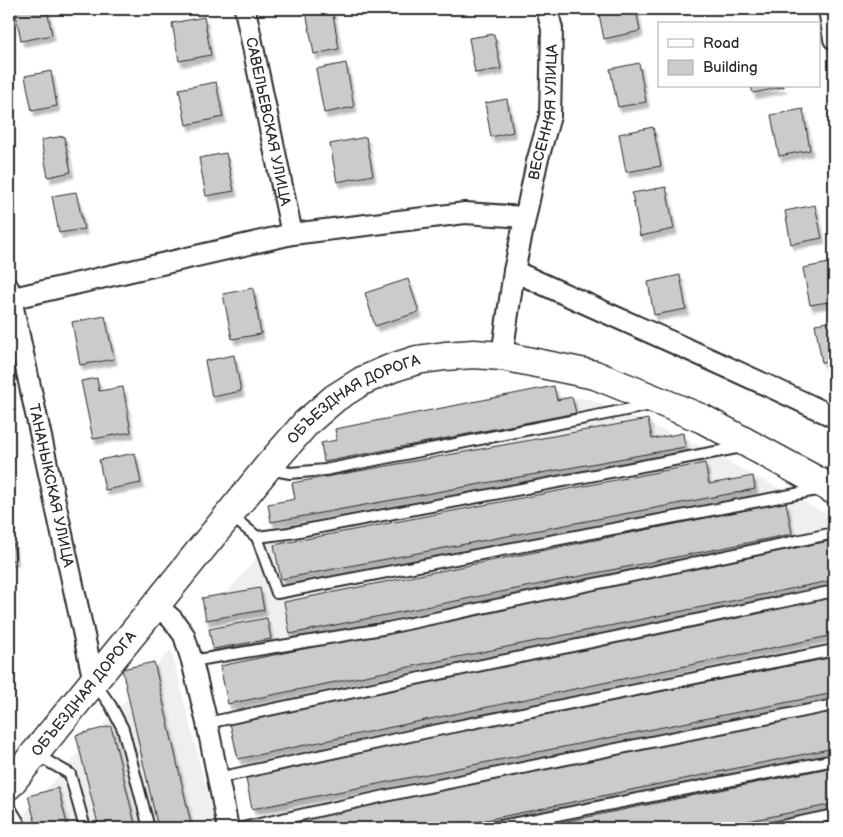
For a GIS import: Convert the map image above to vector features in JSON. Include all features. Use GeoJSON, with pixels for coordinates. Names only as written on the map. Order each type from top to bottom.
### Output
{"type":"FeatureCollection","features":[{"type":"Feature","properties":{"kind":"main road","name":"ОБЪЕЗДНАЯ ДОРОГА"},"geometry":{"type":"LineString","coordinates":[[9,785],[266,469],[306,423],[336,398],[370,378],[392,368],[417,360],[474,354],[502,356],[596,374],[703,419],[832,489]]}},
{"type":"Feature","properties":{"kind":"street","name":"САВЕЛЬЕВСКАЯ УЛИЦА"},"geometry":{"type":"LineString","coordinates":[[245,9],[292,234]]}},
{"type":"Feature","properties":{"kind":"street","name":"ВЕСЕННЯЯ УЛИЦА"},"geometry":{"type":"LineString","coordinates":[[502,356],[514,271],[537,162],[550,116],[552,29],[548,9]]}},
{"type":"Feature","properties":{"kind":"street"},"geometry":{"type":"LineString","coordinates":[[829,9],[834,39]]}},
{"type":"Feature","properties":{"kind":"street"},"geometry":{"type":"LineString","coordinates":[[9,295],[292,234],[465,213],[525,217]]}},
{"type":"Feature","properties":{"kind":"street"},"geometry":{"type":"LineString","coordinates":[[514,271],[834,417]]}},
{"type":"Feature","properties":{"kind":"street","name":"ТАНАНЫКСКАЯ УЛИЦА"},"geometry":{"type":"LineString","coordinates":[[9,295],[94,682]]}},
{"type":"Feature","properties":{"kind":"street"},"geometry":{"type":"LineString","coordinates":[[156,605],[172,619],[184,635],[207,723],[228,828]]}},
{"type":"Feature","properties":{"kind":"lane"},"geometry":{"type":"LineString","coordinates":[[266,469],[290,472],[325,470],[664,403]]}},
{"type":"Feature","properties":{"kind":"lane"},"geometry":{"type":"LineString","coordinates":[[257,537],[289,533],[750,446]]}},
{"type":"Feature","properties":{"kind":"lane"},"geometry":{"type":"LineString","coordinates":[[229,515],[257,537],[277,592],[832,489]]}},
{"type":"Feature","properties":{"kind":"lane"},"geometry":{"type":"LineString","coordinates":[[192,661],[388,628],[834,533]]}},
{"type":"Feature","properties":{"kind":"lane"},"geometry":{"type":"LineString","coordinates":[[207,723],[834,591]]}},
{"type":"Feature","properties":{"kind":"lane"},"geometry":{"type":"LineString","coordinates":[[218,778],[428,732],[834,650]]}},
{"type":"Feature","properties":{"kind":"lane"},"geometry":{"type":"LineString","coordinates":[[94,682],[111,706],[123,729],[148,828]]}},
{"type":"Feature","properties":{"kind":"lane"},"geometry":{"type":"LineString","coordinates":[[242,828],[394,794],[834,705]]}},
{"type":"Feature","properties":{"kind":"lane"},"geometry":{"type":"LineString","coordinates":[[35,754],[70,774],[85,828]]}},
{"type":"Feature","properties":{"kind":"lane"},"geometry":{"type":"LineString","coordinates":[[491,828],[834,760]]}},
{"type":"Feature","properties":{"kind":"lane"},"geometry":{"type":"LineString","coordinates":[[9,808],[22,828]]}},
{"type":"Feature","properties":{"kind":"lane"},"geometry":{"type":"LineString","coordinates":[[772,828],[834,815]]}},
{"type":"Feature","properties":{"kind":"shaded area"},"geometry":{"type":"Polygon","coordinates":[[[531,393],[589,399],[695,444],[834,518],[834,828],[261,828],[213,609],[375,419],[531,393]]]}},
{"type":"Feature","properties":{"kind":"shaded area"},"geometry":{"type":"Polygon","coordinates":[[[171,649],[216,828],[12,828],[171,649]]]}},
{"type":"Feature","properties":{"kind":"building"},"geometry":{"type":"Polygon","coordinates":[[[15,9],[47,9],[52,35],[21,41],[15,9]]]}},
{"type":"Feature","properties":{"kind":"building"},"geometry":{"type":"Polygon","coordinates":[[[332,9],[339,49],[314,54],[306,12],[332,9]]]}},
{"type":"Feature","properties":{"kind":"building"},"geometry":{"type":"Polygon","coordinates":[[[598,9],[636,9],[640,31],[604,39],[598,9]]]}},
{"type":"Feature","properties":{"kind":"building"},"geometry":{"type":"Polygon","coordinates":[[[204,17],[211,55],[179,61],[172,23],[204,17]]]}},
{"type":"Feature","properties":{"kind":"building"},"geometry":{"type":"Polygon","coordinates":[[[494,34],[501,69],[475,73],[469,38],[494,34]]]}},
{"type":"Feature","properties":{"kind":"building"},"geometry":{"type":"Polygon","coordinates":[[[346,63],[354,107],[324,113],[316,69],[346,63]]]}},
{"type":"Feature","properties":{"kind":"building"},"geometry":{"type":"Polygon","coordinates":[[[639,63],[646,102],[618,107],[610,69],[639,63]]]}},
{"type":"Feature","properties":{"kind":"building"},"geometry":{"type":"Polygon","coordinates":[[[51,71],[57,106],[32,111],[25,76],[51,71]]]}},
{"type":"Feature","properties":{"kind":"building"},"geometry":{"type":"Polygon","coordinates":[[[216,82],[223,117],[186,125],[179,89],[216,82]]]}},
{"type":"Feature","properties":{"kind":"building"},"geometry":{"type":"Polygon","coordinates":[[[752,88],[779,88],[753,93],[752,88]]]}},
{"type":"Feature","properties":{"kind":"building"},"geometry":{"type":"Polygon","coordinates":[[[507,99],[513,132],[491,137],[485,103],[507,99]]]}},
{"type":"Feature","properties":{"kind":"building"},"geometry":{"type":"Polygon","coordinates":[[[803,109],[810,150],[779,156],[771,115],[803,109]]]}},
{"type":"Feature","properties":{"kind":"building"},"geometry":{"type":"Polygon","coordinates":[[[653,127],[661,166],[626,172],[619,134],[653,127]]]}},
{"type":"Feature","properties":{"kind":"building"},"geometry":{"type":"Polygon","coordinates":[[[64,136],[71,172],[48,177],[41,140],[64,136]]]}},
{"type":"Feature","properties":{"kind":"building"},"geometry":{"type":"Polygon","coordinates":[[[366,137],[373,175],[337,182],[330,144],[366,137]]]}},
{"type":"Feature","properties":{"kind":"building"},"geometry":{"type":"Polygon","coordinates":[[[226,153],[234,191],[206,196],[199,158],[226,153]]]}},
{"type":"Feature","properties":{"kind":"building"},"geometry":{"type":"Polygon","coordinates":[[[666,187],[674,229],[640,236],[632,193],[666,187]]]}},
{"type":"Feature","properties":{"kind":"building"},"geometry":{"type":"Polygon","coordinates":[[[76,192],[84,229],[59,233],[52,196],[76,192]]]}},
{"type":"Feature","properties":{"kind":"building"},"geometry":{"type":"Polygon","coordinates":[[[815,205],[822,238],[791,244],[785,211],[815,205]]]}},
{"type":"Feature","properties":{"kind":"building"},"geometry":{"type":"Polygon","coordinates":[[[829,263],[834,301],[810,305],[803,268],[829,263]]]}},
{"type":"Feature","properties":{"kind":"building"},"geometry":{"type":"Polygon","coordinates":[[[680,275],[686,309],[654,315],[648,282],[680,275]]]}},
{"type":"Feature","properties":{"kind":"building"},"geometry":{"type":"Polygon","coordinates":[[[408,279],[419,312],[375,326],[365,293],[408,279]]]}},
{"type":"Feature","properties":{"kind":"building"},"geometry":{"type":"Polygon","coordinates":[[[253,288],[261,334],[232,339],[223,294],[253,288]]]}},
{"type":"Feature","properties":{"kind":"building"},"geometry":{"type":"Polygon","coordinates":[[[105,316],[114,359],[80,365],[72,322],[105,316]]]}},
{"type":"Feature","properties":{"kind":"building"},"geometry":{"type":"Polygon","coordinates":[[[834,321],[834,360],[822,363],[815,324],[834,321]]]}},
{"type":"Feature","properties":{"kind":"building"},"geometry":{"type":"Polygon","coordinates":[[[234,355],[241,391],[212,397],[205,361],[234,355]]]}},
{"type":"Feature","properties":{"kind":"building"},"geometry":{"type":"Polygon","coordinates":[[[97,378],[99,391],[123,387],[131,432],[93,439],[81,381],[97,378]]]}},
{"type":"Feature","properties":{"kind":"building"},"geometry":{"type":"Polygon","coordinates":[[[554,386],[557,400],[572,397],[576,413],[324,462],[321,443],[337,440],[335,429],[554,386]]]}},
{"type":"Feature","properties":{"kind":"building"},"geometry":{"type":"Polygon","coordinates":[[[648,419],[652,439],[683,433],[685,447],[271,522],[268,504],[295,499],[292,483],[648,419]]]}},
{"type":"Feature","properties":{"kind":"building"},"geometry":{"type":"Polygon","coordinates":[[[135,453],[141,483],[105,490],[99,460],[135,453]]]}},
{"type":"Feature","properties":{"kind":"building"},"geometry":{"type":"Polygon","coordinates":[[[705,463],[709,484],[753,476],[755,489],[281,579],[274,545],[705,463]]]}},
{"type":"Feature","properties":{"kind":"building"},"geometry":{"type":"Polygon","coordinates":[[[786,502],[792,534],[290,634],[284,602],[786,502]]]}},
{"type":"Feature","properties":{"kind":"building"},"geometry":{"type":"Polygon","coordinates":[[[9,524],[16,560],[9,561],[9,524]]]}},
{"type":"Feature","properties":{"kind":"building"},"geometry":{"type":"Polygon","coordinates":[[[834,540],[834,580],[228,704],[220,666],[834,540]]]}},
{"type":"Feature","properties":{"kind":"building"},"geometry":{"type":"Polygon","coordinates":[[[260,588],[264,610],[206,620],[202,598],[260,588]]]}},
{"type":"Feature","properties":{"kind":"building"},"geometry":{"type":"Polygon","coordinates":[[[834,597],[834,635],[238,759],[230,723],[834,597]]]}},
{"type":"Feature","properties":{"kind":"building"},"geometry":{"type":"Polygon","coordinates":[[[267,618],[271,639],[213,649],[209,629],[267,618]]]}},
{"type":"Feature","properties":{"kind":"building"},"geometry":{"type":"Polygon","coordinates":[[[834,657],[834,693],[252,809],[245,774],[834,657]]]}},
{"type":"Feature","properties":{"kind":"building"},"geometry":{"type":"Polygon","coordinates":[[[154,662],[192,828],[158,828],[122,669],[154,662]]]}},
{"type":"Feature","properties":{"kind":"building"},"geometry":{"type":"Polygon","coordinates":[[[834,710],[834,748],[447,828],[260,828],[834,710]]]}},
{"type":"Feature","properties":{"kind":"building"},"geometry":{"type":"Polygon","coordinates":[[[111,726],[136,828],[99,828],[76,735],[111,726]]]}},
{"type":"Feature","properties":{"kind":"building"},"geometry":{"type":"Polygon","coordinates":[[[834,767],[834,804],[713,828],[533,828],[834,767]]]}},
{"type":"Feature","properties":{"kind":"building"},"geometry":{"type":"Polygon","coordinates":[[[58,788],[68,828],[37,828],[28,796],[58,788]]]}},
{"type":"Feature","properties":{"kind":"building"},"geometry":{"type":"Polygon","coordinates":[[[834,822],[834,828],[805,828],[834,822]]]}}]}
